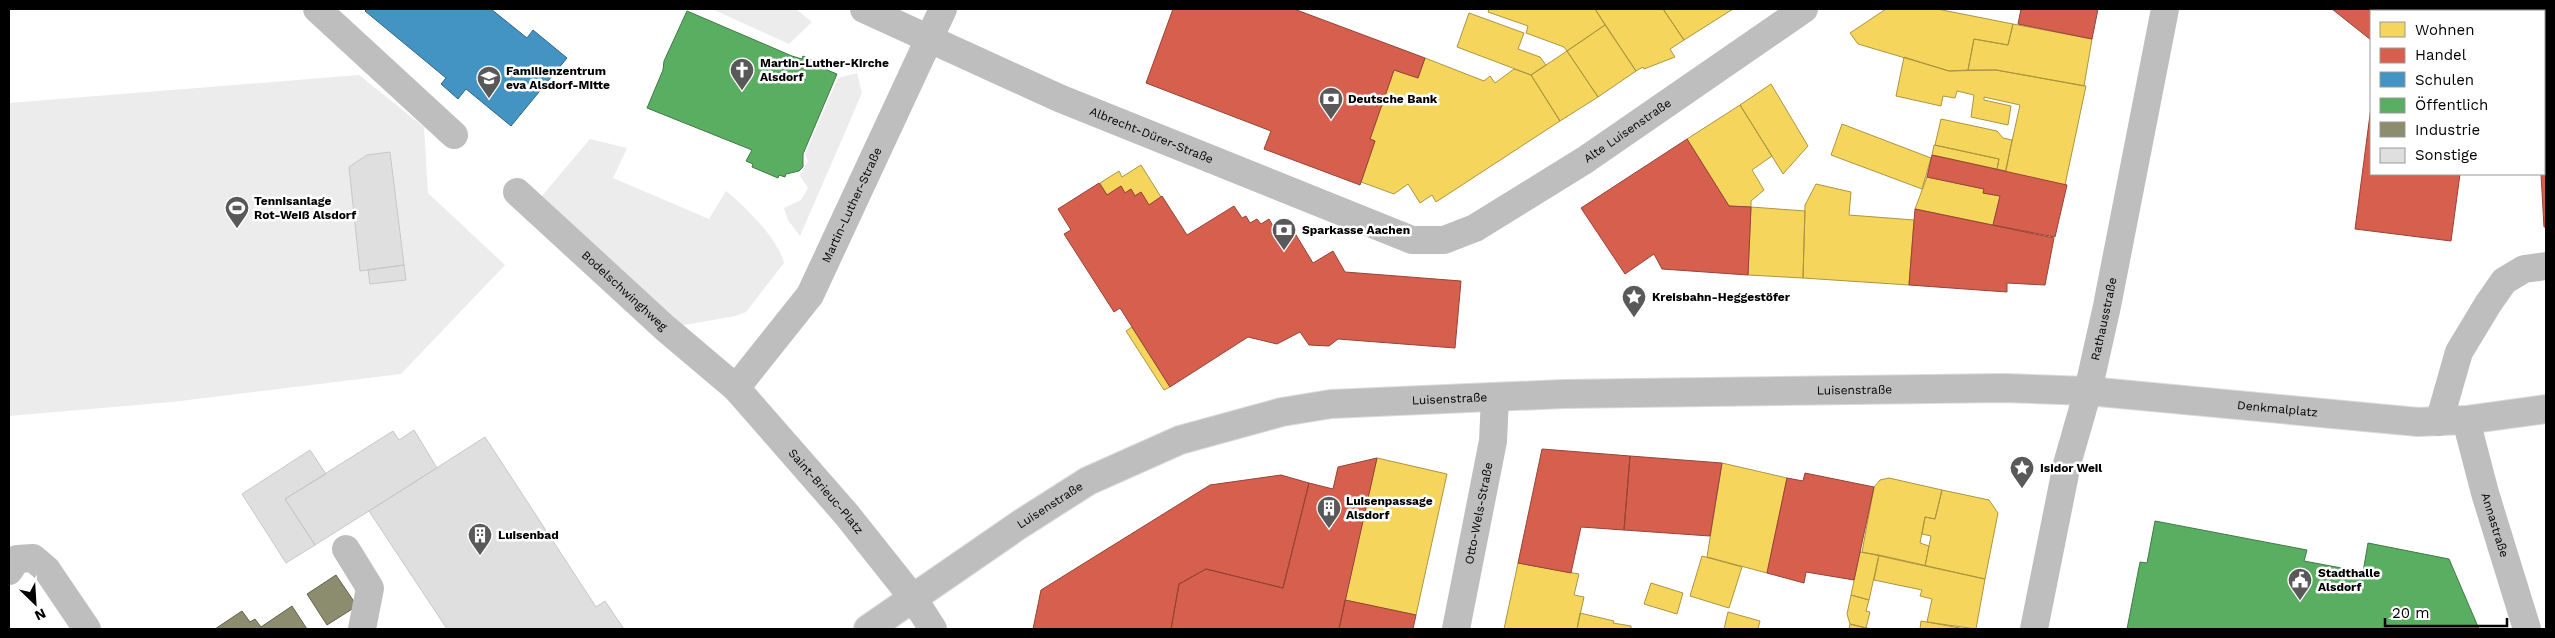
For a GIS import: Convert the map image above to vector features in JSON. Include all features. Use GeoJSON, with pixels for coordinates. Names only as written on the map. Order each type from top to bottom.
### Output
{"type":"FeatureCollection","features":[{"type":"Feature","properties":{"kind":"street"},"geometry":{"type":"LineString","coordinates":[[318,9],[454,135]]}},
{"type":"Feature","properties":{"kind":"street","name":"Albrecht-Dürer-Straße"},"geometry":{"type":"LineString","coordinates":[[864,9],[928,40],[1059,98],[1412,240],[1444,240]]}},
{"type":"Feature","properties":{"kind":"street","name":"Martin-Luther-Straße"},"geometry":{"type":"LineString","coordinates":[[736,388],[810,295],[943,9]]}},
{"type":"Feature","properties":{"kind":"street","name":"Alte Luisenstraße"},"geometry":{"type":"LineString","coordinates":[[1444,240],[1475,228],[1585,160],[1804,9]]}},
{"type":"Feature","properties":{"kind":"street","name":"Rathausstraße"},"geometry":{"type":"LineString","coordinates":[[2034,629],[2066,464],[2088,391],[2152,82],[2165,9]]}},
{"type":"Feature","properties":{"kind":"street","name":"Bodelschwinghweg"},"geometry":{"type":"LineString","coordinates":[[517,192],[665,328],[736,388]]}},
{"type":"Feature","properties":{"kind":"street"},"geometry":{"type":"LineString","coordinates":[[2440,422],[2460,352],[2488,304],[2504,281],[2524,269],[2546,266]]}},
{"type":"Feature","properties":{"kind":"street","name":"Saint-Brieuc-Platz"},"geometry":{"type":"LineString","coordinates":[[736,388],[847,515],[913,598]]}},
{"type":"Feature","properties":{"kind":"street","name":"Luisenstraße"},"geometry":{"type":"LineString","coordinates":[[868,629],[1019,525],[1088,482],[1180,440],[1282,412],[1332,404],[1563,394],[1883,388],[2004,388],[2088,391]]}},
{"type":"Feature","properties":{"kind":"street","name":"Denkmalplatz"},"geometry":{"type":"LineString","coordinates":[[2088,391],[2254,408],[2440,422],[2546,409]]}},
{"type":"Feature","properties":{"kind":"street","name":"Otto-Wels-Straße"},"geometry":{"type":"LineString","coordinates":[[1456,629],[1493,441],[1495,398]]}},
{"type":"Feature","properties":{"kind":"street","name":"Annastraße"},"geometry":{"type":"LineString","coordinates":[[2466,420],[2485,493],[2527,629]]}},
{"type":"Feature","properties":{"kind":"street"},"geometry":{"type":"LineString","coordinates":[[346,549],[370,588],[362,629]]}},
{"type":"Feature","properties":{"kind":"street"},"geometry":{"type":"LineString","coordinates":[[9,571],[17,559],[33,558],[47,570],[87,629]]}},
{"type":"Feature","properties":{"kind":"street"},"geometry":{"type":"LineString","coordinates":[[913,598],[933,629]]}},
{"type":"Feature","properties":{"kind":"shaded area"},"geometry":{"type":"Polygon","coordinates":[[[712,9],[796,9],[812,22],[789,44],[712,9]]]}},
{"type":"Feature","properties":{"kind":"shaded area"},"geometry":{"type":"Polygon","coordinates":[[[857,73],[862,93],[800,236],[788,220],[784,208],[801,200],[808,188],[800,176],[808,161],[805,154],[838,78],[857,73]]]}},
{"type":"Feature","properties":{"kind":"shaded area","name":"Tennisanlage Rot-Weiß Alsdorf"},"geometry":{"type":"Polygon","coordinates":[[[359,75],[424,127],[428,193],[505,265],[401,374],[172,402],[9,416],[9,103],[359,75]]]}},
{"type":"Feature","properties":{"kind":"shaded area"},"geometry":{"type":"Polygon","coordinates":[[[590,139],[627,148],[613,178],[709,219],[726,191],[760,224],[775,244],[784,263],[746,312],[736,316],[678,326],[541,197],[590,139]]]}},
{"type":"Feature","properties":{"kind":"building: Wohnen"},"geometry":{"type":"Polygon","coordinates":[[[1489,9],[1595,9],[1605,25],[1567,51],[1564,47],[1526,33],[1528,26],[1488,12],[1489,9]]]}},
{"type":"Feature","properties":{"kind":"building: Wohnen"},"geometry":{"type":"Polygon","coordinates":[[[1595,9],[1663,9],[1684,40],[1670,49],[1675,57],[1636,71],[1595,9]]]}},
{"type":"Feature","properties":{"kind":"building: Wohnen"},"geometry":{"type":"Polygon","coordinates":[[[1663,9],[1733,9],[1684,40],[1663,9]]]}},
{"type":"Feature","properties":{"kind":"building: Wohnen"},"geometry":{"type":"Polygon","coordinates":[[[1886,9],[1937,9],[2013,24],[2008,45],[1974,39],[1968,70],[1949,71],[1858,44],[1850,33],[1886,9]]]}},
{"type":"Feature","properties":{"kind":"building: Wohnen"},"geometry":{"type":"Polygon","coordinates":[[[1469,13],[1524,33],[1518,49],[1540,57],[1546,65],[1531,75],[1457,47],[1469,13]]]}},
{"type":"Feature","properties":{"kind":"building: Wohnen"},"geometry":{"type":"Polygon","coordinates":[[[2013,24],[2092,39],[2084,86],[1996,70],[1968,70],[1974,39],[2008,45],[2013,24]]]}},
{"type":"Feature","properties":{"kind":"building: Wohnen"},"geometry":{"type":"Polygon","coordinates":[[[1605,25],[1636,71],[1598,97],[1567,51],[1605,25]]]}},
{"type":"Feature","properties":{"kind":"building: Wohnen"},"geometry":{"type":"Polygon","coordinates":[[[1567,51],[1598,97],[1560,121],[1531,75],[1567,51]]]}},
{"type":"Feature","properties":{"kind":"building: Wohnen"},"geometry":{"type":"Polygon","coordinates":[[[1904,57],[1949,71],[1996,70],[2086,86],[2065,185],[2005,173],[2020,105],[1984,97],[1984,100],[2011,106],[2008,125],[1971,117],[1974,95],[1957,91],[1955,98],[1943,96],[1941,106],[1896,96],[1904,57]]]}},
{"type":"Feature","properties":{"kind":"building: Wohnen"},"geometry":{"type":"Polygon","coordinates":[[[1425,58],[1484,81],[1490,76],[1495,83],[1514,69],[1531,75],[1560,121],[1436,202],[1432,195],[1420,203],[1408,184],[1394,194],[1361,182],[1375,141],[1370,139],[1394,70],[1418,78],[1425,58]]]}},
{"type":"Feature","properties":{"kind":"building: Wohnen"},"geometry":{"type":"Polygon","coordinates":[[[1771,84],[1808,146],[1783,174],[1740,105],[1771,84]]]}},
{"type":"Feature","properties":{"kind":"building: Wohnen"},"geometry":{"type":"Polygon","coordinates":[[[1740,105],[1772,156],[1752,170],[1764,190],[1751,201],[1751,207],[1729,206],[1687,139],[1740,105]]]}},
{"type":"Feature","properties":{"kind":"building: Wohnen"},"geometry":{"type":"Polygon","coordinates":[[[1941,119],[1997,131],[2003,138],[2012,140],[2006,171],[1997,169],[1999,159],[1935,145],[1941,119]]]}},
{"type":"Feature","properties":{"kind":"building: Wohnen"},"geometry":{"type":"Polygon","coordinates":[[[1842,124],[1931,158],[1922,189],[1831,155],[1842,124]]]}},
{"type":"Feature","properties":{"kind":"building: Wohnen"},"geometry":{"type":"Polygon","coordinates":[[[1934,145],[1999,159],[1997,169],[1932,155],[1934,145]]]}},
{"type":"Feature","properties":{"kind":"building: Wohnen"},"geometry":{"type":"Polygon","coordinates":[[[1141,165],[1161,197],[1149,205],[1141,192],[1135,196],[1131,189],[1125,193],[1121,186],[1107,195],[1100,183],[1119,171],[1122,177],[1141,165]]]}},
{"type":"Feature","properties":{"kind":"building: Wohnen"},"geometry":{"type":"Polygon","coordinates":[[[1927,177],[1984,189],[1983,193],[2000,196],[1993,225],[1915,209],[1927,177]]]}},
{"type":"Feature","properties":{"kind":"building: Wohnen"},"geometry":{"type":"Polygon","coordinates":[[[1816,184],[1851,192],[1849,215],[1914,220],[1909,285],[1803,278],[1805,205],[1816,184]]]}},
{"type":"Feature","properties":{"kind":"building: Wohnen"},"geometry":{"type":"Polygon","coordinates":[[[1751,207],[1805,211],[1803,278],[1748,275],[1751,207]]]}},
{"type":"Feature","properties":{"kind":"building: Wohnen"},"geometry":{"type":"Polygon","coordinates":[[[1132,327],[1170,387],[1164,390],[1126,331],[1132,327]]]}},
{"type":"Feature","properties":{"kind":"building: Wohnen"},"geometry":{"type":"Polygon","coordinates":[[[1377,458],[1447,474],[1416,615],[1345,600],[1377,458]]]}},
{"type":"Feature","properties":{"kind":"building: Wohnen"},"geometry":{"type":"Polygon","coordinates":[[[1722,463],[1787,478],[1767,573],[1707,557],[1722,463]]]}},
{"type":"Feature","properties":{"kind":"building: Wohnen"},"geometry":{"type":"Polygon","coordinates":[[[1889,478],[1942,490],[1935,519],[1925,517],[1920,543],[1929,546],[1925,566],[1862,552],[1874,487],[1880,480],[1889,478]]]}},
{"type":"Feature","properties":{"kind":"building: Wohnen"},"geometry":{"type":"Polygon","coordinates":[[[1942,490],[1989,500],[1998,513],[1985,579],[1925,566],[1931,536],[1922,534],[1925,517],[1935,519],[1942,490]]]}},
{"type":"Feature","properties":{"kind":"building: Wohnen"},"geometry":{"type":"Polygon","coordinates":[[[1860,552],[1879,555],[1869,600],[1851,595],[1860,552]]]}},
{"type":"Feature","properties":{"kind":"building: Wohnen"},"geometry":{"type":"Polygon","coordinates":[[[1879,555],[1985,579],[1976,629],[1927,622],[1932,599],[1920,596],[1922,590],[1874,580],[1879,555]]]}},
{"type":"Feature","properties":{"kind":"building: Wohnen"},"geometry":{"type":"Polygon","coordinates":[[[1702,556],[1742,567],[1729,608],[1690,596],[1702,556]]]}},
{"type":"Feature","properties":{"kind":"building: Wohnen"},"geometry":{"type":"Polygon","coordinates":[[[1518,563],[1579,574],[1574,595],[1584,597],[1577,629],[1504,629],[1518,563]]]}},
{"type":"Feature","properties":{"kind":"building: Wohnen"},"geometry":{"type":"Polygon","coordinates":[[[1651,583],[1683,593],[1677,614],[1644,604],[1651,583]]]}},
{"type":"Feature","properties":{"kind":"building: Wohnen"},"geometry":{"type":"Polygon","coordinates":[[[1851,595],[1869,600],[1866,611],[1870,612],[1866,628],[1850,624],[1847,614],[1851,595]]]}},
{"type":"Feature","properties":{"kind":"building: Wohnen"},"geometry":{"type":"Polygon","coordinates":[[[1728,612],[1760,621],[1758,629],[1724,629],[1728,612]]]}},
{"type":"Feature","properties":{"kind":"building: Wohnen"},"geometry":{"type":"Polygon","coordinates":[[[1580,613],[1614,621],[1613,623],[1631,626],[1631,629],[1577,629],[1580,613]]]}},
{"type":"Feature","properties":{"kind":"building: Wohnen"},"geometry":{"type":"Polygon","coordinates":[[[1921,621],[1927,622],[1965,629],[1920,629],[1921,621]]]}},
{"type":"Feature","properties":{"kind":"building: Wohnen"},"geometry":{"type":"Polygon","coordinates":[[[1850,624],[1866,628],[1874,629],[1849,629],[1850,624]]]}},
{"type":"Feature","properties":{"kind":"building: Handel"},"geometry":{"type":"Polygon","coordinates":[[[1173,9],[1294,9],[1425,58],[1418,78],[1394,70],[1370,139],[1375,141],[1360,185],[1264,149],[1271,131],[1146,83],[1173,9]]]}},
{"type":"Feature","properties":{"kind":"building: Handel"},"geometry":{"type":"Polygon","coordinates":[[[2021,9],[2098,9],[2092,39],[2018,24],[2021,9]]]}},
{"type":"Feature","properties":{"kind":"building: Handel"},"geometry":{"type":"Polygon","coordinates":[[[2332,9],[2412,10],[2370,10],[2370,39],[2332,9]]]}},
{"type":"Feature","properties":{"kind":"building: Handel"},"geometry":{"type":"Polygon","coordinates":[[[2409,9],[2532,9],[2532,10],[2409,9]]]}},
{"type":"Feature","properties":{"kind":"building: Handel"},"geometry":{"type":"Polygon","coordinates":[[[2545,76],[2546,77],[2545,129],[2545,76]]]}},
{"type":"Feature","properties":{"kind":"building: Handel"},"geometry":{"type":"Polygon","coordinates":[[[2370,115],[2370,175],[2460,175],[2451,241],[2355,229],[2370,115]]]}},
{"type":"Feature","properties":{"kind":"building: Handel"},"geometry":{"type":"Polygon","coordinates":[[[1687,139],[1729,206],[1751,207],[1748,275],[1662,269],[1654,254],[1625,274],[1581,208],[1687,139]]]}},
{"type":"Feature","properties":{"kind":"building: Handel"},"geometry":{"type":"Polygon","coordinates":[[[1932,155],[2067,185],[2055,237],[1993,225],[2000,196],[1983,193],[1984,189],[1927,177],[1932,155]]]}},
{"type":"Feature","properties":{"kind":"building: Handel"},"geometry":{"type":"Polygon","coordinates":[[[2546,161],[2546,227],[2544,227],[2541,175],[2545,175],[2546,161]]]}},
{"type":"Feature","properties":{"kind":"building: Handel"},"geometry":{"type":"Polygon","coordinates":[[[1099,183],[1107,195],[1121,186],[1125,193],[1131,189],[1135,196],[1141,192],[1149,205],[1162,196],[1187,235],[1234,206],[1242,218],[1246,216],[1250,223],[1257,219],[1261,224],[1269,219],[1277,233],[1290,225],[1313,263],[1333,251],[1345,272],[1461,281],[1455,348],[1338,339],[1329,346],[1309,345],[1300,332],[1277,344],[1248,337],[1170,387],[1120,308],[1114,312],[1064,234],[1071,230],[1058,209],[1099,183]]]}},
{"type":"Feature","properties":{"kind":"building: Handel"},"geometry":{"type":"Polygon","coordinates":[[[1915,209],[2054,238],[2045,285],[2007,283],[2007,292],[1909,285],[1915,209]]]}},
{"type":"Feature","properties":{"kind":"building: Handel"},"geometry":{"type":"Polygon","coordinates":[[[1542,449],[1630,456],[1624,530],[1581,527],[1571,573],[1518,563],[1542,449]]]}},
{"type":"Feature","properties":{"kind":"building: Handel"},"geometry":{"type":"Polygon","coordinates":[[[1630,456],[1722,463],[1710,536],[1624,530],[1630,456]]]}},
{"type":"Feature","properties":{"kind":"building: Handel","name":"Luisenpassage Alsdorf"},"geometry":{"type":"Polygon","coordinates":[[[1377,458],[1339,629],[1171,629],[1179,584],[1206,569],[1283,588],[1309,483],[1333,489],[1338,467],[1377,458]]]}},
{"type":"Feature","properties":{"kind":"building: Handel"},"geometry":{"type":"Polygon","coordinates":[[[1805,473],[1874,487],[1854,580],[1806,572],[1804,583],[1767,573],[1787,478],[1803,481],[1805,473]]]}},
{"type":"Feature","properties":{"kind":"building: Handel"},"geometry":{"type":"Polygon","coordinates":[[[1281,475],[1309,483],[1283,588],[1206,569],[1179,584],[1171,629],[1033,629],[1041,590],[1210,485],[1281,475]]]}},
{"type":"Feature","properties":{"kind":"building: Handel"},"geometry":{"type":"Polygon","coordinates":[[[1345,600],[1416,615],[1413,629],[1339,629],[1345,600]]]}},
{"type":"Feature","properties":{"kind":"building: Schulen","name":"Familienzentrum eva Alsdorf-Mitte"},"geometry":{"type":"Polygon","coordinates":[[[367,9],[491,9],[527,38],[533,30],[567,58],[511,126],[466,89],[458,99],[441,84],[446,78],[365,11],[367,9]]]}},
{"type":"Feature","properties":{"kind":"building: Öffentlich","name":"Martin-Luther-Kirche Alsdorf"},"geometry":{"type":"Polygon","coordinates":[[[687,11],[792,56],[802,59],[803,56],[829,67],[827,70],[837,74],[803,154],[803,167],[799,171],[786,174],[785,177],[779,175],[778,178],[752,167],[753,164],[746,161],[752,150],[647,108],[663,70],[664,61],[687,11]]]}},
{"type":"Feature","properties":{"kind":"building: Öffentlich","name":"Stadthalle Alsdorf"},"geometry":{"type":"Polygon","coordinates":[[[2155,521],[2307,550],[2304,561],[2363,572],[2368,543],[2449,559],[2479,629],[2127,629],[2140,562],[2147,563],[2155,521]]]}},
{"type":"Feature","properties":{"kind":"building: Industrie"},"geometry":{"type":"Polygon","coordinates":[[[336,575],[357,606],[327,625],[307,594],[336,575]]]}},
{"type":"Feature","properties":{"kind":"building: Industrie"},"geometry":{"type":"Polygon","coordinates":[[[292,606],[307,629],[215,629],[242,611],[250,622],[255,619],[261,627],[292,606]]]}},
{"type":"Feature","properties":{"kind":"building: Sonstige"},"geometry":{"type":"Polygon","coordinates":[[[390,152],[404,265],[360,271],[349,167],[367,155],[390,152]]]}},
{"type":"Feature","properties":{"kind":"building: Sonstige"},"geometry":{"type":"Polygon","coordinates":[[[404,265],[406,280],[370,284],[368,270],[404,265]]]}},
{"type":"Feature","properties":{"kind":"building: Sonstige"},"geometry":{"type":"Polygon","coordinates":[[[414,430],[437,468],[315,545],[285,499],[393,431],[399,440],[414,430]]]}},
{"type":"Feature","properties":{"kind":"building: Sonstige","name":"Luisenbad"},"geometry":{"type":"Polygon","coordinates":[[[485,437],[596,607],[605,601],[624,629],[447,629],[369,511],[485,437]]]}},
{"type":"Feature","properties":{"kind":"building: Sonstige"},"geometry":{"type":"Polygon","coordinates":[[[310,450],[326,474],[285,499],[315,545],[286,563],[242,494],[310,450]]]}},
{"type":"Feature","properties":{"kind":"place","name":"Martin-Luther-Kirche Alsdorf"},"geometry":{"type":"Point","coordinates":[742,91]}},
{"type":"Feature","properties":{"kind":"place","name":"Familienzentrum eva Alsdorf-Mitte"},"geometry":{"type":"Point","coordinates":[489,99]}},
{"type":"Feature","properties":{"kind":"place","name":"Deutsche Bank"},"geometry":{"type":"Point","coordinates":[1331,120]}},
{"type":"Feature","properties":{"kind":"place","name":"Tennisanlage Rot-Weiß Alsdorf"},"geometry":{"type":"Point","coordinates":[237,229]}},
{"type":"Feature","properties":{"kind":"place","name":"Sparkasse Aachen"},"geometry":{"type":"Point","coordinates":[1284,251]}},
{"type":"Feature","properties":{"kind":"place","name":"Kreisbahn-Heggestöfer"},"geometry":{"type":"Point","coordinates":[1634,318]}},
{"type":"Feature","properties":{"kind":"place","name":"Isidor Weil"},"geometry":{"type":"Point","coordinates":[2022,489]}},
{"type":"Feature","properties":{"kind":"place","name":"Luisenpassage Alsdorf"},"geometry":{"type":"Point","coordinates":[1329,529]}},
{"type":"Feature","properties":{"kind":"place","name":"Luisenbad"},"geometry":{"type":"Point","coordinates":[480,556]}},
{"type":"Feature","properties":{"kind":"place","name":"Stadthalle Alsdorf"},"geometry":{"type":"Point","coordinates":[2300,601]}}]}
